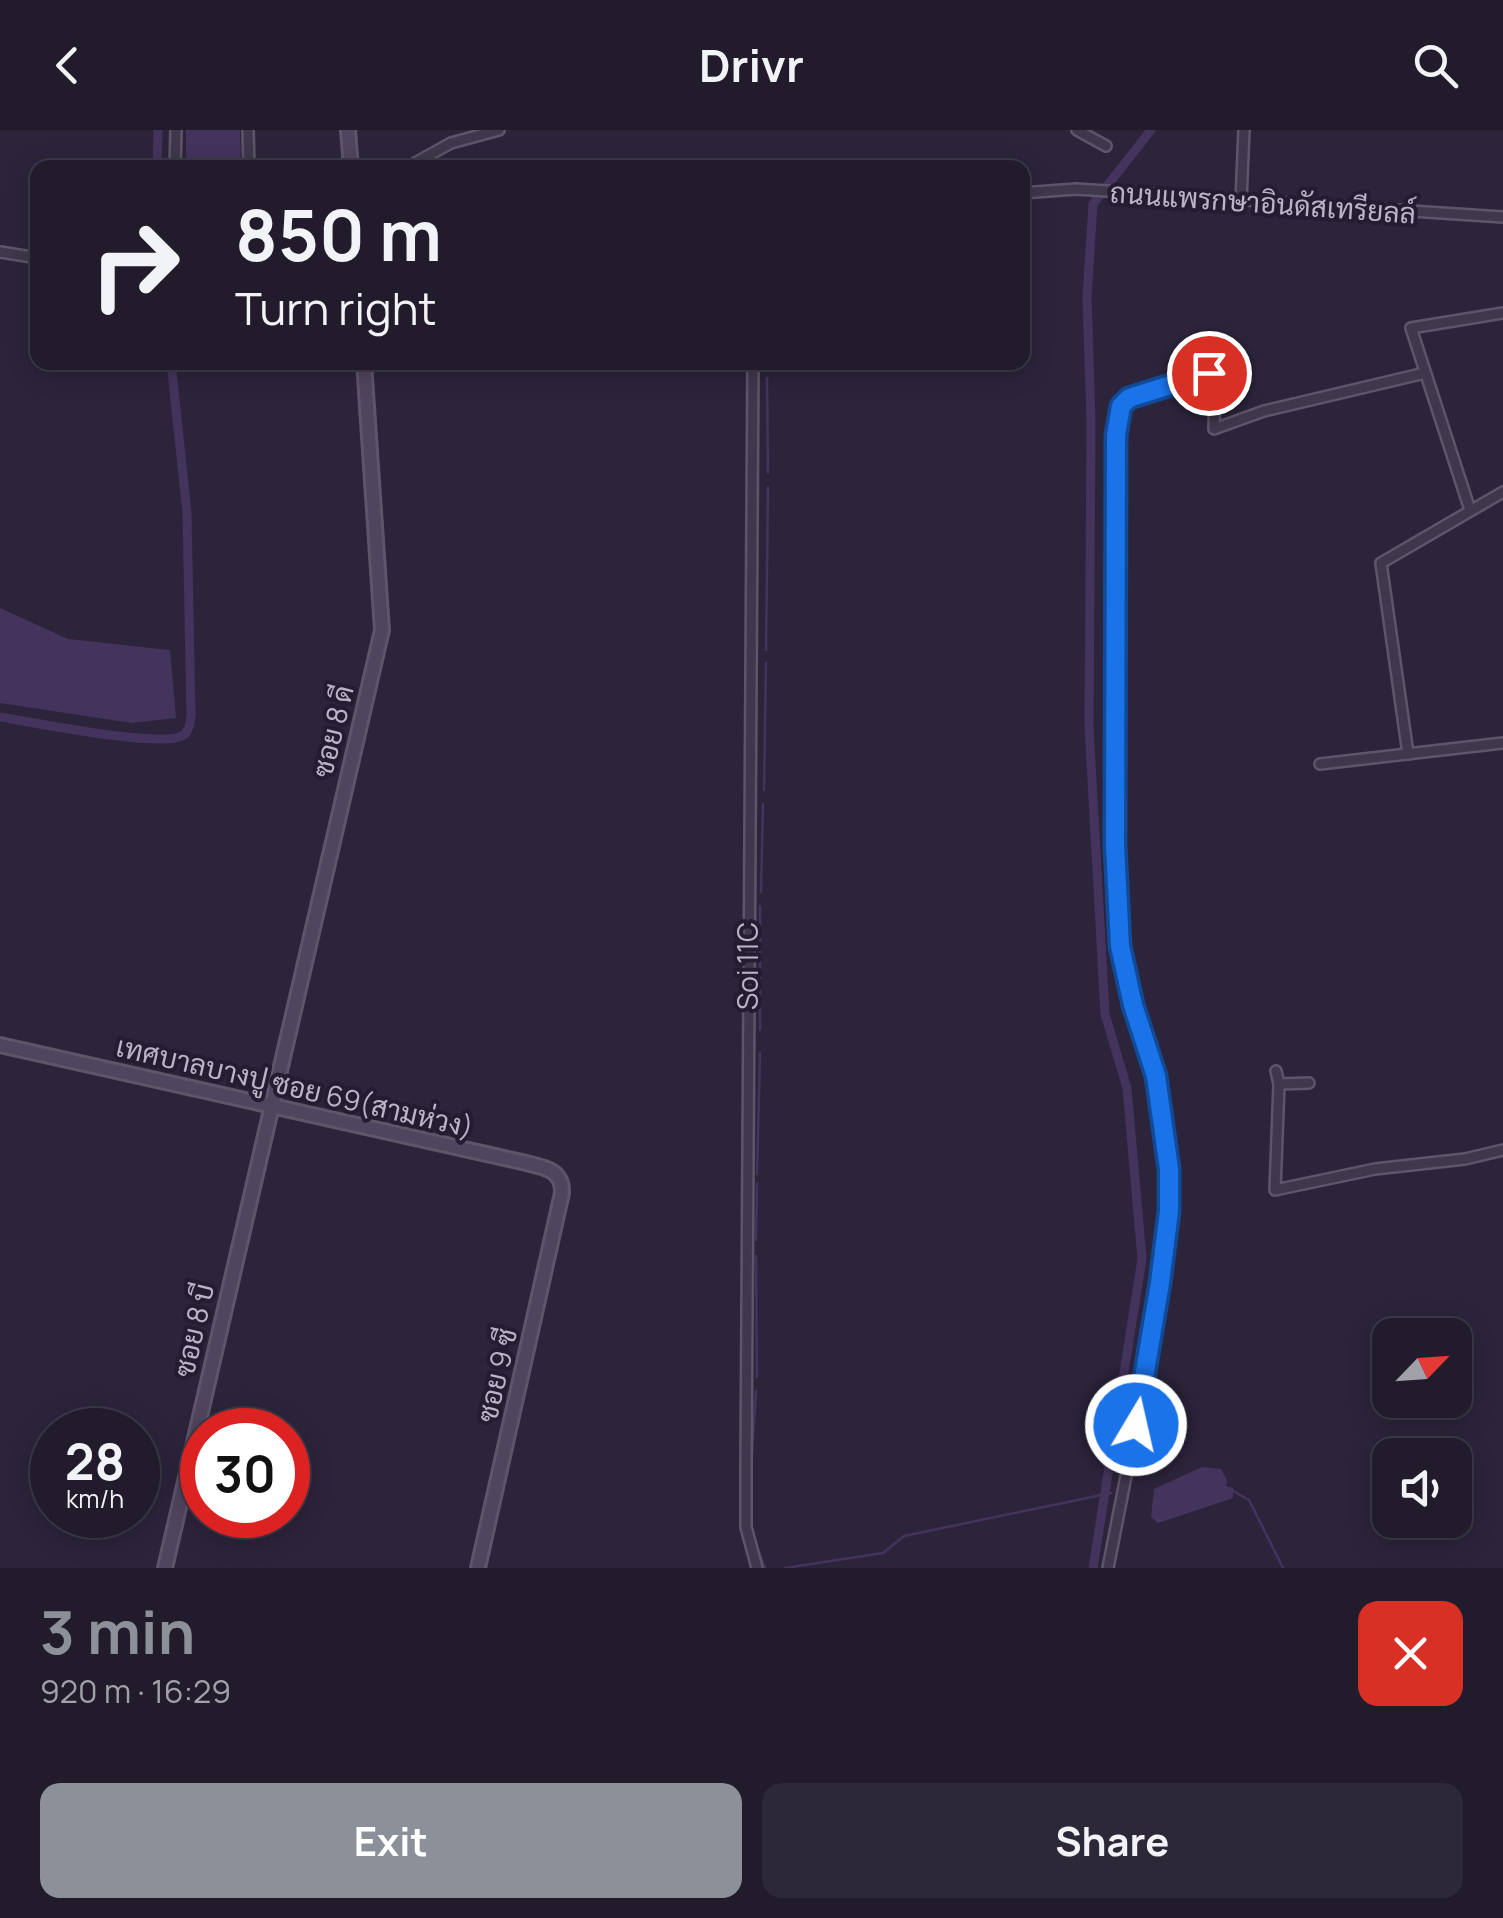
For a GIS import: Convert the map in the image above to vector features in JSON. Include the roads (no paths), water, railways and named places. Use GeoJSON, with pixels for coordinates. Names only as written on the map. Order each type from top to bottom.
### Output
{"type":"FeatureCollection","features":[{"type":"Feature","properties":{"kind":"street"},"geometry":{"type":"LineString","coordinates":[[175,160],[176,130]]}},
{"type":"Feature","properties":{"kind":"street"},"geometry":{"type":"LineString","coordinates":[[248,130],[250,160]]}},
{"type":"Feature","properties":{"kind":"street"},"geometry":{"type":"LineString","coordinates":[[348,130],[350,160]]}},
{"type":"Feature","properties":{"kind":"street"},"geometry":{"type":"LineString","coordinates":[[421,160],[452,144],[499,130]]}},
{"type":"Feature","properties":{"kind":"street"},"geometry":{"type":"LineString","coordinates":[[1077,130],[1106,146]]}},
{"type":"Feature","properties":{"kind":"street"},"geometry":{"type":"LineString","coordinates":[[1241,201],[1244,130]]}},
{"type":"Feature","properties":{"kind":"street","name":"ถนนแพรกษาอินดัสเทรียลล์"},"geometry":{"type":"LineString","coordinates":[[1030,193],[1082,190],[1503,216]]}},
{"type":"Feature","properties":{"kind":"street"},"geometry":{"type":"LineString","coordinates":[[0,252],[30,257]]}},
{"type":"Feature","properties":{"kind":"street"},"geometry":{"type":"LineString","coordinates":[[1470,510],[1412,328],[1503,312]]}},
{"type":"Feature","properties":{"kind":"street","name":"ซอย 8 ดี"},"geometry":{"type":"LineString","coordinates":[[272,1105],[382,630],[365,370]]}},
{"type":"Feature","properties":{"kind":"street","name":"Soi 11C"},"geometry":{"type":"LineString","coordinates":[[753,370],[746,1527],[757,1568]]}},
{"type":"Feature","properties":{"kind":"street"},"geometry":{"type":"LineString","coordinates":[[1108,1568],[1136,1425],[1169,1211],[1166,1136],[1156,1076],[1133,1005],[1120,946],[1115,845],[1115,592],[1116,435],[1121,406],[1141,392],[1209,373],[1216,376],[1214,429],[1264,411],[1425,373]]}},
{"type":"Feature","properties":{"kind":"street"},"geometry":{"type":"LineString","coordinates":[[1408,754],[1380,563],[1503,492]]}},
{"type":"Feature","properties":{"kind":"street"},"geometry":{"type":"LineString","coordinates":[[1320,764],[1503,744]]}},
{"type":"Feature","properties":{"kind":"street","name":"เทศบาลบางปู ซอย 69(สามห่วง)"},"geometry":{"type":"LineString","coordinates":[[0,1045],[552,1170],[563,1184],[562,1193]]}},
{"type":"Feature","properties":{"kind":"street"},"geometry":{"type":"LineString","coordinates":[[1276,1071],[1279,1084],[1275,1190],[1375,1168],[1465,1159],[1503,1150]]}},
{"type":"Feature","properties":{"kind":"street"},"geometry":{"type":"LineString","coordinates":[[1279,1084],[1309,1083]]}},
{"type":"Feature","properties":{"kind":"street","name":"ซอย 8 บี"},"geometry":{"type":"LineString","coordinates":[[165,1568],[272,1105]]}},
{"type":"Feature","properties":{"kind":"street","name":"ซอย 9 ซี"},"geometry":{"type":"LineString","coordinates":[[478,1568],[562,1193]]}},
{"type":"Feature","properties":{"kind":"waterway"},"geometry":{"type":"LineString","coordinates":[[157,160],[158,130]]}},
{"type":"Feature","properties":{"kind":"waterway"},"geometry":{"type":"LineString","coordinates":[[1093,1568],[1142,1259],[1127,1088],[1105,1014],[1089,727],[1091,423],[1087,296],[1093,204],[1151,130]]}},
{"type":"Feature","properties":{"kind":"waterway"},"geometry":{"type":"LineString","coordinates":[[0,717],[148,739],[182,736],[188,729],[191,715],[187,513],[172,370]]}},
{"type":"Feature","properties":{"kind":"waterway"},"geometry":{"type":"LineString","coordinates":[[767,378],[768,473]]}},
{"type":"Feature","properties":{"kind":"waterway"},"geometry":{"type":"LineString","coordinates":[[766,650],[768,487]]}},
{"type":"Feature","properties":{"kind":"waterway"},"geometry":{"type":"LineString","coordinates":[[764,790],[766,663]]}},
{"type":"Feature","properties":{"kind":"waterway"},"geometry":{"type":"LineString","coordinates":[[761,892],[763,804]]}},
{"type":"Feature","properties":{"kind":"waterway"},"geometry":{"type":"LineString","coordinates":[[760,906],[760,1030]]}},
{"type":"Feature","properties":{"kind":"waterway"},"geometry":{"type":"LineString","coordinates":[[757,1174],[760,1053]]}},
{"type":"Feature","properties":{"kind":"waterway"},"geometry":{"type":"LineString","coordinates":[[756,1240],[757,1183]]}},
{"type":"Feature","properties":{"kind":"waterway"},"geometry":{"type":"LineString","coordinates":[[756,1256],[757,1377]]}},
{"type":"Feature","properties":{"kind":"waterway"},"geometry":{"type":"LineString","coordinates":[[750,1484],[756,1391]]}},
{"type":"Feature","properties":{"kind":"waterway"},"geometry":{"type":"LineString","coordinates":[[1226,1487],[1249,1500],[1283,1568]]}},
{"type":"Feature","properties":{"kind":"waterway"},"geometry":{"type":"LineString","coordinates":[[785,1568],[883,1553],[904,1536],[1111,1493]]}},
{"type":"Feature","properties":{"kind":"waterway"},"geometry":{"type":"LineString","coordinates":[[750,1502],[752,1533],[765,1568]]}}]}
